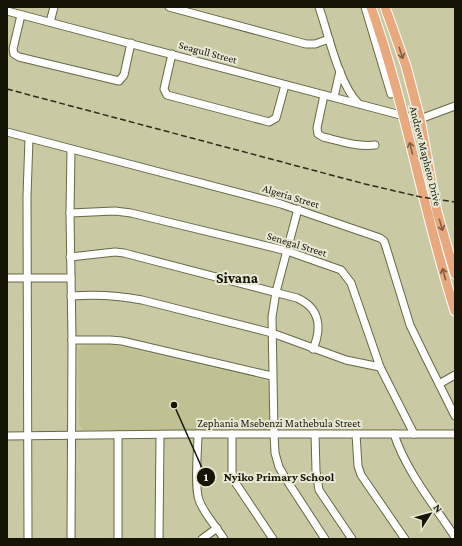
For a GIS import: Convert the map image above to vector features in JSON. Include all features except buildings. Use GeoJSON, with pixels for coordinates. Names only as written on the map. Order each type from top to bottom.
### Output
{"type":"FeatureCollection","features":[{"type":"Feature","properties":{"kind":"main road","name":"Andrew Mapheto Drive"},"geometry":{"type":"LineString","coordinates":[[370,7],[388,60],[455,312]]}},
{"type":"Feature","properties":{"kind":"main road","name":"Andrew Mapheto Drive"},"geometry":{"type":"LineString","coordinates":[[385,7],[406,66],[420,119],[437,212],[455,274]]}},
{"type":"Feature","properties":{"kind":"street"},"geometry":{"type":"LineString","coordinates":[[50,22],[54,7]]}},
{"type":"Feature","properties":{"kind":"street"},"geometry":{"type":"LineString","coordinates":[[169,7],[306,44],[315,44],[329,39]]}},
{"type":"Feature","properties":{"kind":"street"},"geometry":{"type":"LineString","coordinates":[[319,7],[348,91],[358,103]]}},
{"type":"Feature","properties":{"kind":"street"},"geometry":{"type":"LineString","coordinates":[[365,7],[391,94]]}},
{"type":"Feature","properties":{"kind":"street","name":"Seagull Street"},"geometry":{"type":"LineString","coordinates":[[7,11],[403,116],[420,119]]}},
{"type":"Feature","properties":{"kind":"street"},"geometry":{"type":"LineString","coordinates":[[21,15],[13,49],[14,54],[19,57],[116,82],[121,80],[124,75],[131,43]]}},
{"type":"Feature","properties":{"kind":"street"},"geometry":{"type":"LineString","coordinates":[[172,54],[164,89],[170,96],[271,122],[276,118],[286,84]]}},
{"type":"Feature","properties":{"kind":"street"},"geometry":{"type":"LineString","coordinates":[[334,97],[340,71]]}},
{"type":"Feature","properties":{"kind":"street"},"geometry":{"type":"LineString","coordinates":[[324,95],[317,128],[320,135],[360,146],[375,144]]}},
{"type":"Feature","properties":{"kind":"street"},"geometry":{"type":"LineString","coordinates":[[420,119],[455,106]]}},
{"type":"Feature","properties":{"kind":"street","name":"Algeria Street"},"geometry":{"type":"LineString","coordinates":[[7,132],[255,197],[375,236],[384,241],[410,325],[455,416]]}},
{"type":"Feature","properties":{"kind":"street"},"geometry":{"type":"LineString","coordinates":[[28,539],[26,196],[30,138]]}},
{"type":"Feature","properties":{"kind":"street"},"geometry":{"type":"LineString","coordinates":[[71,149],[71,539]]}},
{"type":"Feature","properties":{"kind":"street"},"geometry":{"type":"LineString","coordinates":[[298,210],[272,311],[272,376],[275,453],[279,467],[325,539]]}},
{"type":"Feature","properties":{"kind":"street","name":"Senegal Street"},"geometry":{"type":"LineString","coordinates":[[70,213],[115,211],[131,213],[287,251],[341,270],[351,283],[380,367],[414,434]]}},
{"type":"Feature","properties":{"kind":"street"},"geometry":{"type":"LineString","coordinates":[[70,257],[120,252],[276,292],[303,301],[312,309],[318,328],[317,338],[313,348]]}},
{"type":"Feature","properties":{"kind":"street"},"geometry":{"type":"LineString","coordinates":[[7,278],[71,278]]}},
{"type":"Feature","properties":{"kind":"street"},"geometry":{"type":"LineString","coordinates":[[71,296],[103,294],[124,296],[272,333],[346,360],[380,367]]}},
{"type":"Feature","properties":{"kind":"street"},"geometry":{"type":"LineString","coordinates":[[72,340],[122,341],[272,376]]}},
{"type":"Feature","properties":{"kind":"street"},"geometry":{"type":"LineString","coordinates":[[439,384],[455,375]]}},
{"type":"Feature","properties":{"kind":"street"},"geometry":{"type":"LineString","coordinates":[[118,434],[118,539]]}},
{"type":"Feature","properties":{"kind":"street","name":"Zephania Msebenzi Mathebula Street"},"geometry":{"type":"LineString","coordinates":[[7,436],[118,434],[455,434]]}},
{"type":"Feature","properties":{"kind":"street"},"geometry":{"type":"LineString","coordinates":[[198,434],[197,493],[202,506],[224,539]]}},
{"type":"Feature","properties":{"kind":"street"},"geometry":{"type":"LineString","coordinates":[[232,434],[233,479],[273,539]]}},
{"type":"Feature","properties":{"kind":"street"},"geometry":{"type":"LineString","coordinates":[[315,434],[316,471],[320,490],[352,539]]}},
{"type":"Feature","properties":{"kind":"street"},"geometry":{"type":"LineString","coordinates":[[356,434],[358,466],[361,475],[405,539]]}},
{"type":"Feature","properties":{"kind":"street"},"geometry":{"type":"LineString","coordinates":[[394,434],[408,465],[455,537]]}},
{"type":"Feature","properties":{"kind":"street"},"geometry":{"type":"LineString","coordinates":[[159,539],[160,435]]}},
{"type":"Feature","properties":{"kind":"street"},"geometry":{"type":"LineString","coordinates":[[202,539],[217,528]]}},
{"type":"Feature","properties":{"kind":"shaded area"},"geometry":{"type":"Polygon","coordinates":[[[110,344],[265,380],[269,385],[271,426],[264,431],[84,430],[79,425],[78,350],[82,346],[110,344]]]}},
{"type":"Feature","properties":{"kind":"railway"},"geometry":{"type":"LineString","coordinates":[[7,89],[365,184],[421,197],[455,202]]}},
{"type":"Feature","properties":{"kind":"place","name":"Nyiko Primary School"},"geometry":{"type":"Point","coordinates":[174,405]}},
{"type":"Feature","properties":{"kind":"district","name":"Sivana"},"geometry":{"type":"Point","coordinates":[237,278]}}]}
